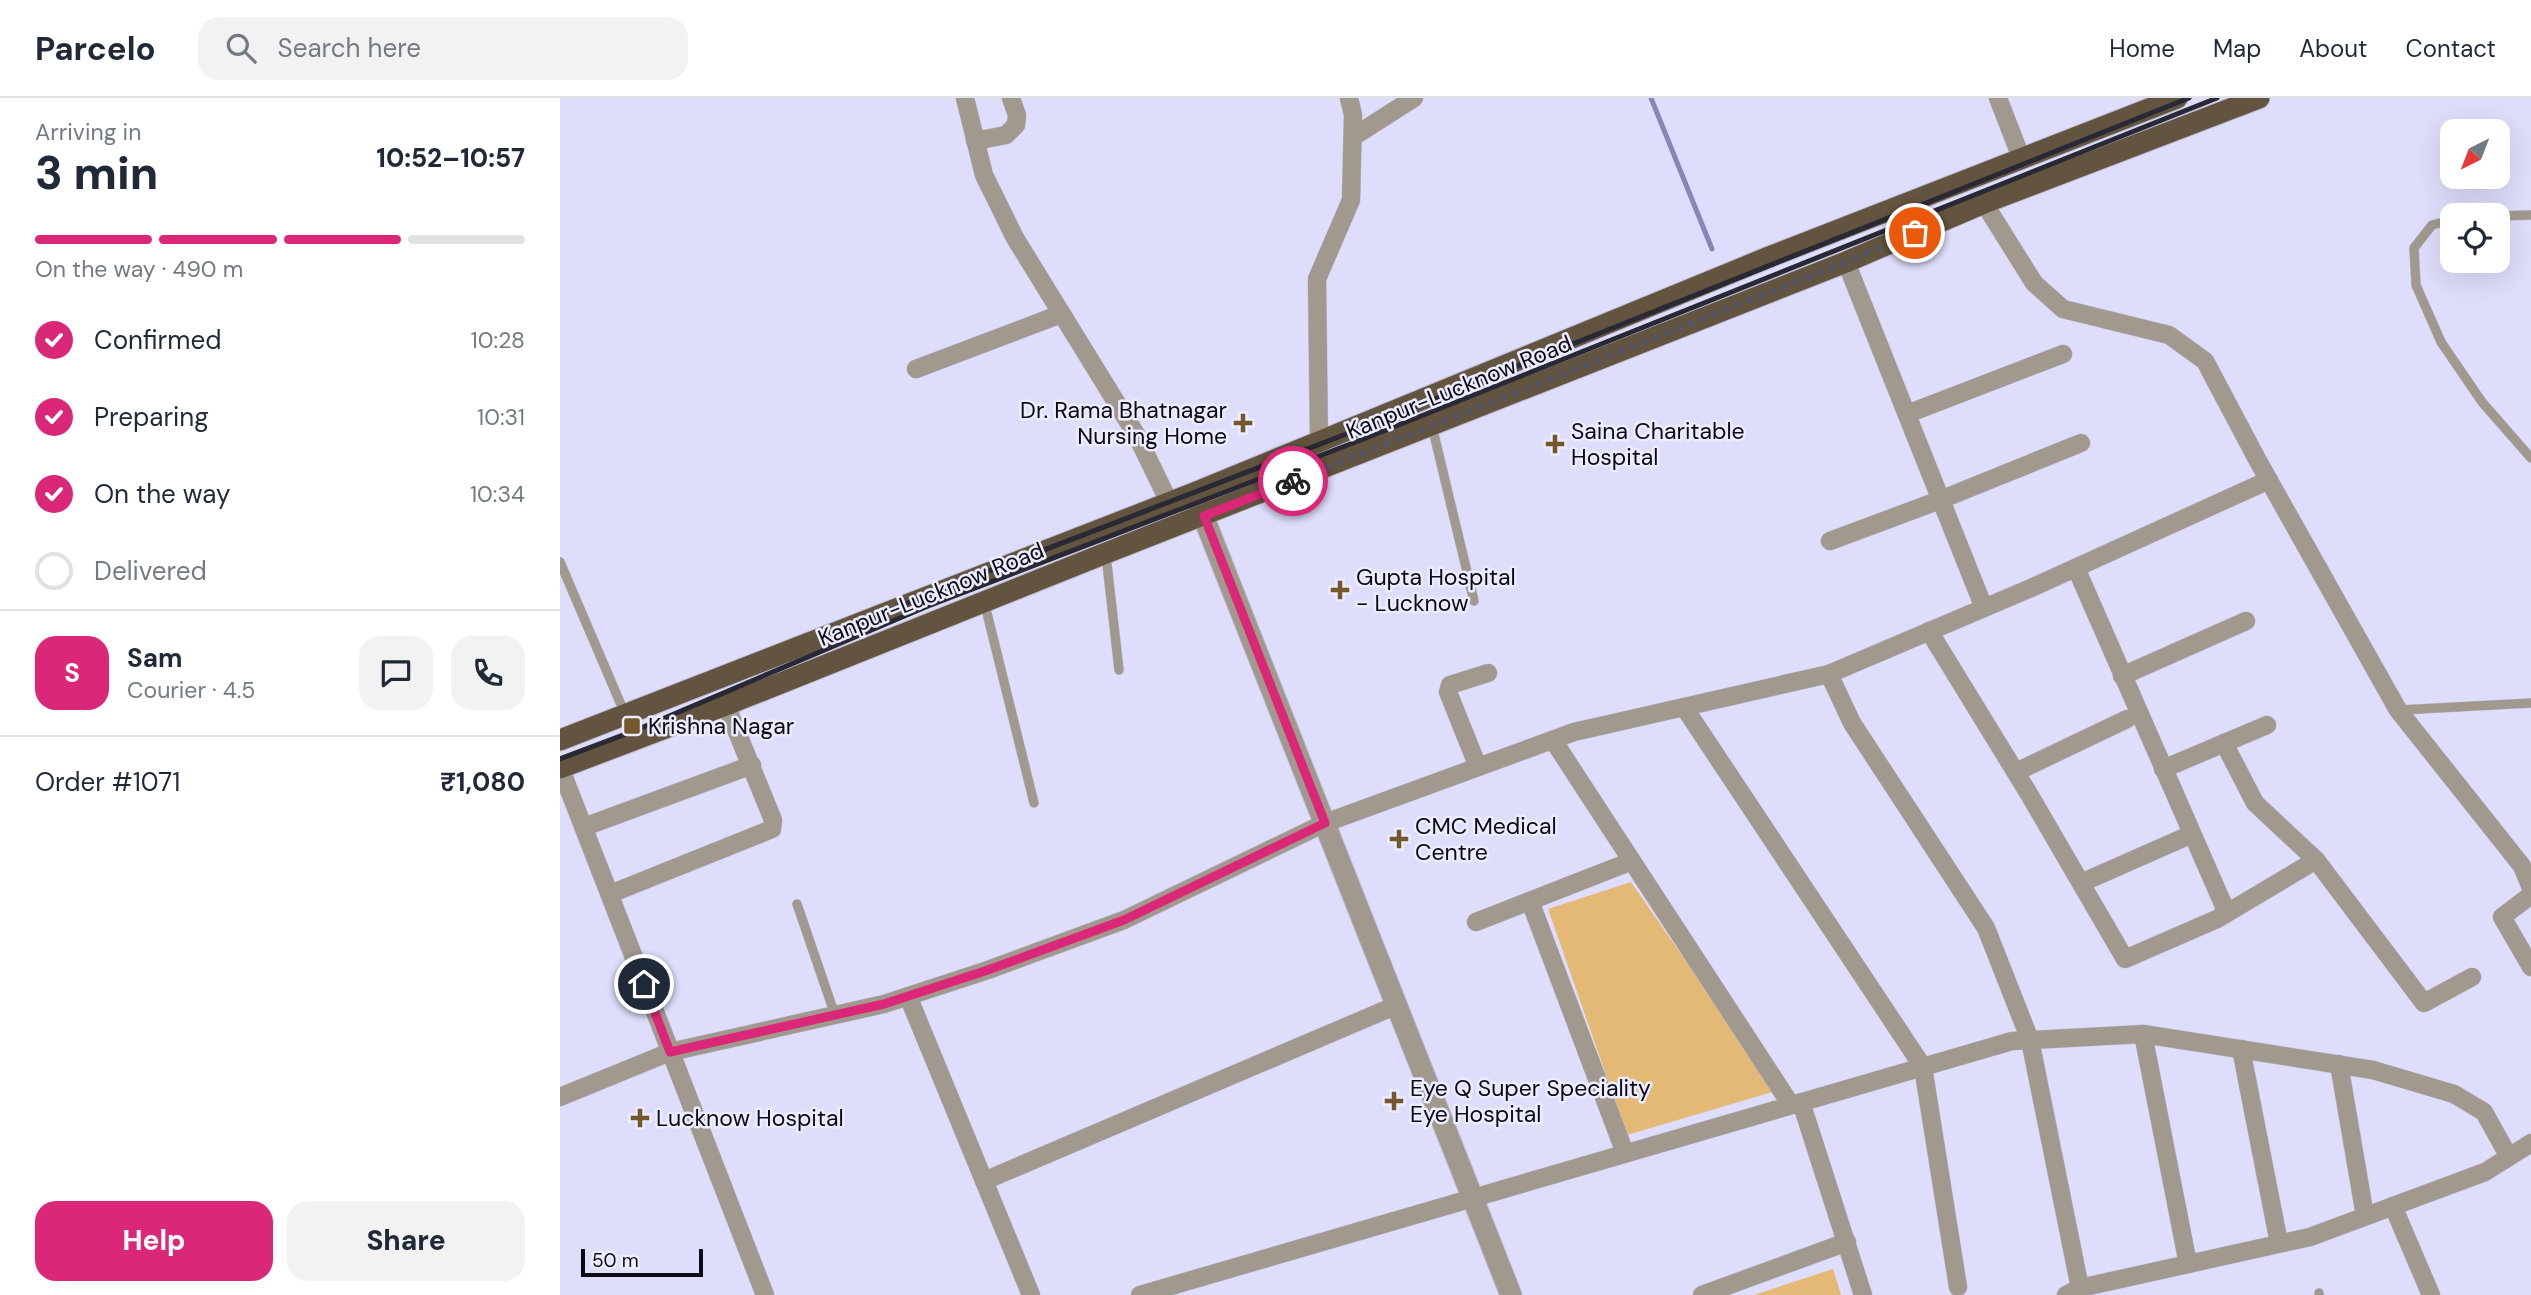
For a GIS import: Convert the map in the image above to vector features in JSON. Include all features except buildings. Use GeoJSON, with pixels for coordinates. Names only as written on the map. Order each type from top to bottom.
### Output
{"type":"FeatureCollection","features":[{"type":"Feature","properties":{"kind":"highway","name":"Kanpur-Lucknow Road"},"geometry":{"type":"LineString","coordinates":[[560,740],[1194,493],[1769,257],[2177,98]]}},
{"type":"Feature","properties":{"kind":"highway","name":"Kanpur-Lucknow Road"},"geometry":{"type":"LineString","coordinates":[[560,768],[726,705],[1846,262],[2219,106],[2259,98]]}},
{"type":"Feature","properties":{"kind":"street"},"geometry":{"type":"LineString","coordinates":[[965,98],[984,176],[1015,238],[1137,436],[1169,502]]}},
{"type":"Feature","properties":{"kind":"street"},"geometry":{"type":"LineString","coordinates":[[975,141],[1006,135],[1016,125],[1017,115],[1011,98]]}},
{"type":"Feature","properties":{"kind":"street"},"geometry":{"type":"LineString","coordinates":[[1320,442],[1317,279],[1351,200],[1353,115],[1349,98]]}},
{"type":"Feature","properties":{"kind":"street"},"geometry":{"type":"LineString","coordinates":[[1353,137],[1414,98]]}},
{"type":"Feature","properties":{"kind":"street"},"geometry":{"type":"LineString","coordinates":[[1998,98],[2022,160]]}},
{"type":"Feature","properties":{"kind":"street"},"geometry":{"type":"LineString","coordinates":[[1984,203],[2034,283],[2063,309],[2169,335],[2205,361],[2398,710],[2526,864],[2531,888]]}},
{"type":"Feature","properties":{"kind":"street"},"geometry":{"type":"LineString","coordinates":[[1846,262],[1984,608]]}},
{"type":"Feature","properties":{"kind":"street"},"geometry":{"type":"LineString","coordinates":[[916,369],[1061,314]]}},
{"type":"Feature","properties":{"kind":"street"},"geometry":{"type":"LineString","coordinates":[[1907,414],[2063,354]]}},
{"type":"Feature","properties":{"kind":"street"},"geometry":{"type":"LineString","coordinates":[[1830,541],[2081,443]]}},
{"type":"Feature","properties":{"kind":"street"},"geometry":{"type":"LineString","coordinates":[[560,1097],[670,1052],[835,1015],[908,996],[988,970],[1124,920],[1325,823],[1574,732],[1829,674],[2076,568],[2269,480]]}},
{"type":"Feature","properties":{"kind":"street"},"geometry":{"type":"LineString","coordinates":[[1194,493],[1511,1295]]}},
{"type":"Feature","properties":{"kind":"street"},"geometry":{"type":"LineString","coordinates":[[2076,568],[2227,913]]}},
{"type":"Feature","properties":{"kind":"street"},"geometry":{"type":"LineString","coordinates":[[2122,676],[2245,621]]}},
{"type":"Feature","properties":{"kind":"street"},"geometry":{"type":"LineString","coordinates":[[1929,631],[2126,959],[2227,913],[2316,860]]}},
{"type":"Feature","properties":{"kind":"street"},"geometry":{"type":"LineString","coordinates":[[1478,767],[1448,692],[1450,685],[1488,673]]}},
{"type":"Feature","properties":{"kind":"street"},"geometry":{"type":"LineString","coordinates":[[1829,674],[1852,723],[1986,928],[2030,1040],[2073,1292],[2310,1237],[2485,1172],[2531,1143]]}},
{"type":"Feature","properties":{"kind":"street"},"geometry":{"type":"LineString","coordinates":[[610,894],[772,829],[773,820],[726,705]]}},
{"type":"Feature","properties":{"kind":"street"},"geometry":{"type":"LineString","coordinates":[[1684,707],[1923,1067],[1958,1287]]}},
{"type":"Feature","properties":{"kind":"street"},"geometry":{"type":"LineString","coordinates":[[2016,772],[2127,719]]}},
{"type":"Feature","properties":{"kind":"street"},"geometry":{"type":"LineString","coordinates":[[2163,769],[2267,725]]}},
{"type":"Feature","properties":{"kind":"street"},"geometry":{"type":"LineString","coordinates":[[1553,740],[1796,1104],[1847,1242],[1863,1295]]}},
{"type":"Feature","properties":{"kind":"street"},"geometry":{"type":"LineString","coordinates":[[2224,743],[2255,803],[2316,860],[2424,1003],[2472,977]]}},
{"type":"Feature","properties":{"kind":"street"},"geometry":{"type":"LineString","coordinates":[[584,827],[752,765]]}},
{"type":"Feature","properties":{"kind":"street"},"geometry":{"type":"LineString","coordinates":[[560,768],[765,1295]]}},
{"type":"Feature","properties":{"kind":"street"},"geometry":{"type":"LineString","coordinates":[[2081,883],[2192,834]]}},
{"type":"Feature","properties":{"kind":"street"},"geometry":{"type":"LineString","coordinates":[[1476,922],[1632,861]]}},
{"type":"Feature","properties":{"kind":"street"},"geometry":{"type":"LineString","coordinates":[[2531,895],[2502,917],[2531,967]]}},
{"type":"Feature","properties":{"kind":"street"},"geometry":{"type":"LineString","coordinates":[[1530,901],[1625,1153]]}},
{"type":"Feature","properties":{"kind":"street"},"geometry":{"type":"LineString","coordinates":[[908,996],[1031,1295]]}},
{"type":"Feature","properties":{"kind":"street"},"geometry":{"type":"LineString","coordinates":[[984,1181],[1396,1005]]}},
{"type":"Feature","properties":{"kind":"street"},"geometry":{"type":"LineString","coordinates":[[2143,1034],[2188,1264]]}},
{"type":"Feature","properties":{"kind":"street"},"geometry":{"type":"LineString","coordinates":[[1140,1295],[2012,1041],[2143,1034],[2374,1070],[2454,1094],[2484,1112],[2509,1157]]}},
{"type":"Feature","properties":{"kind":"street"},"geometry":{"type":"LineString","coordinates":[[2241,1049],[2279,1243]]}},
{"type":"Feature","properties":{"kind":"street"},"geometry":{"type":"LineString","coordinates":[[2339,1065],[2365,1216]]}},
{"type":"Feature","properties":{"kind":"street"},"geometry":{"type":"LineString","coordinates":[[2393,1206],[2431,1295]]}},
{"type":"Feature","properties":{"kind":"street"},"geometry":{"type":"LineString","coordinates":[[1702,1295],[1847,1242]]}},
{"type":"Feature","properties":{"kind":"lane"},"geometry":{"type":"LineString","coordinates":[[2510,216],[2531,215]]}},
{"type":"Feature","properties":{"kind":"lane"},"geometry":{"type":"LineString","coordinates":[[2440,223],[2432,225],[2414,248],[2416,285],[2441,342],[2482,402],[2531,458]]}},
{"type":"Feature","properties":{"kind":"lane"},"geometry":{"type":"LineString","coordinates":[[1432,426],[1474,601]]}},
{"type":"Feature","properties":{"kind":"lane"},"geometry":{"type":"LineString","coordinates":[[1106,553],[1119,670]]}},
{"type":"Feature","properties":{"kind":"lane"},"geometry":{"type":"LineString","coordinates":[[560,562],[625,714]]}},
{"type":"Feature","properties":{"kind":"lane"},"geometry":{"type":"LineString","coordinates":[[984,601],[1034,803]]}},
{"type":"Feature","properties":{"kind":"lane"},"geometry":{"type":"LineString","coordinates":[[2398,710],[2531,704]]}},
{"type":"Feature","properties":{"kind":"lane"},"geometry":{"type":"LineString","coordinates":[[797,904],[835,1015]]}},
{"type":"Feature","properties":{"kind":"shaded area"},"geometry":{"type":"Polygon","coordinates":[[[1631,882],[1776,1091],[1627,1135],[1548,909],[1631,882]]]}},
{"type":"Feature","properties":{"kind":"shaded area"},"geometry":{"type":"Polygon","coordinates":[[[1833,1269],[1841,1295],[1754,1295],[1833,1269]]]}},
{"type":"Feature","properties":{"kind":"waterway"},"geometry":{"type":"LineString","coordinates":[[1651,98],[1712,249]]}},
{"type":"Feature","properties":{"kind":"railway"},"geometry":{"type":"LineString","coordinates":[[832,635],[924,596],[1362,428],[2189,98]]}},
{"type":"Feature","properties":{"kind":"railway"},"geometry":{"type":"LineString","coordinates":[[560,759],[634,731],[928,606],[1366,438],[2217,98]]}},
{"type":"Feature","properties":{"kind":"way so far"},"geometry":{"type":"LineString","coordinates":[[1293,481],[1915,233]]}},
{"type":"Feature","properties":{"kind":"place","name":"Dr. Rama Bhatnagar Nursing Home"},"geometry":{"type":"Point","coordinates":[1243,423]}},
{"type":"Feature","properties":{"kind":"place","name":"Saina Charitable Hospital"},"geometry":{"type":"Point","coordinates":[1555,444]}},
{"type":"Feature","properties":{"kind":"place","name":"Gupta Hospital - Lucknow"},"geometry":{"type":"Point","coordinates":[1340,590]}},
{"type":"Feature","properties":{"kind":"place","name":"Krishna Nagar"},"geometry":{"type":"Point","coordinates":[632,726]}},
{"type":"Feature","properties":{"kind":"place","name":"CMC Medical Centre"},"geometry":{"type":"Point","coordinates":[1399,839]}},
{"type":"Feature","properties":{"kind":"place","name":"Eye Q Super Speciality Eye Hospital"},"geometry":{"type":"Point","coordinates":[1394,1101]}},
{"type":"Feature","properties":{"kind":"place","name":"Lucknow Hospital"},"geometry":{"type":"Point","coordinates":[640,1118]}},
{"type":"Feature","properties":{"kind":"route"},"geometry":{"type":"LineString","coordinates":[[644,984],[670,1052],[884,1004],[988,970],[1124,920],[1325,823],[1204,516],[1293,481]]}}]}
